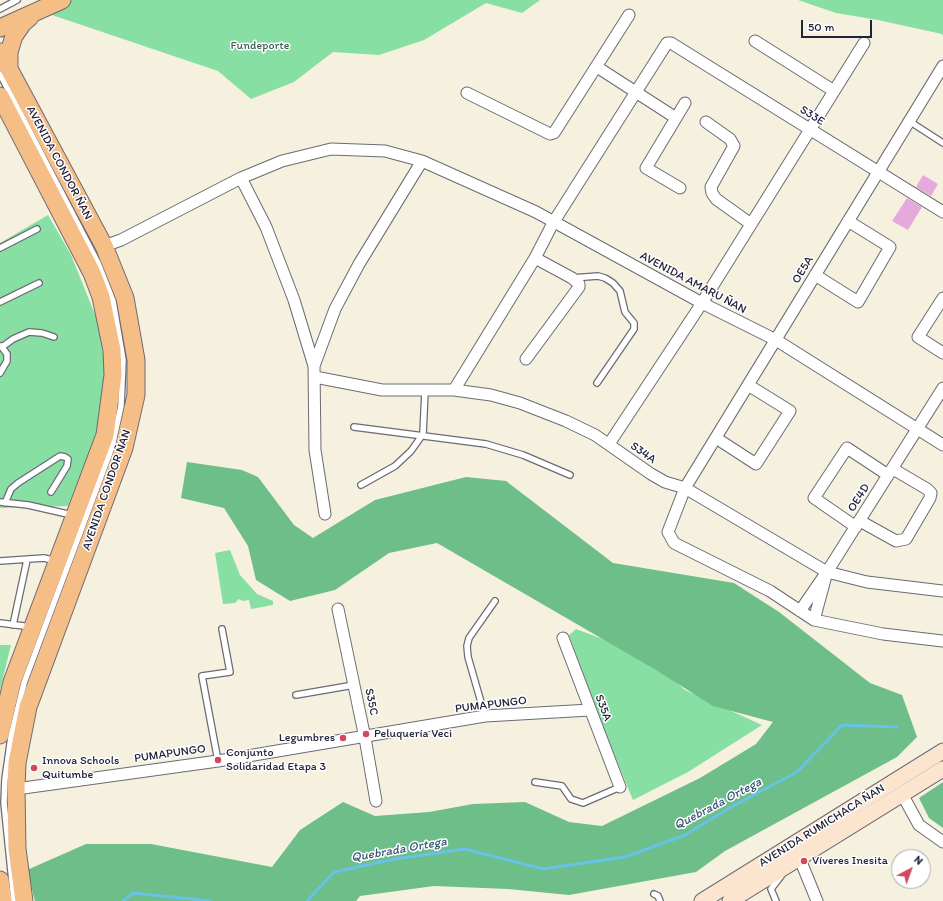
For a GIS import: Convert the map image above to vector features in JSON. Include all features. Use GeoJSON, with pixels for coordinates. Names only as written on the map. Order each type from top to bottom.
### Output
{"type":"FeatureCollection","features":[{"type":"Feature","properties":{"kind":"main road"},"geometry":{"type":"LineString","coordinates":[[0,28],[62,0]]}},
{"type":"Feature","properties":{"kind":"main road"},"geometry":{"type":"LineString","coordinates":[[4,71],[14,36],[23,23],[36,13]]}},
{"type":"Feature","properties":{"kind":"main road","name":"AVENIDA CONDOR ÑAN"},"geometry":{"type":"LineString","coordinates":[[0,52],[4,71],[104,246],[125,298],[136,360],[136,395],[124,448],[63,564],[37,632],[12,682],[0,735]]}},
{"type":"Feature","properties":{"kind":"main road","name":"AVENIDA CONDOR ÑAN"},"geometry":{"type":"LineString","coordinates":[[0,96],[92,273],[101,297],[112,350],[113,375],[105,435],[85,520],[28,707],[17,763],[17,849],[8,893]]}},
{"type":"Feature","properties":{"kind":"main road","name":"AVENIDA RUMICHACA ÑAN"},"geometry":{"type":"LineString","coordinates":[[730,901],[943,751]]}},
{"type":"Feature","properties":{"kind":"main road","name":"AVENIDA RUMICHACA ÑAN"},"geometry":{"type":"LineString","coordinates":[[702,901],[795,854],[902,794],[943,769]]}},
{"type":"Feature","properties":{"kind":"street"},"geometry":{"type":"LineString","coordinates":[[467,93],[550,134],[554,133],[558,129],[629,15]]}},
{"type":"Feature","properties":{"kind":"street"},"geometry":{"type":"LineString","coordinates":[[755,41],[834,92]]}},
{"type":"Feature","properties":{"kind":"street","name":"S33E"},"geometry":{"type":"LineString","coordinates":[[636,92],[667,42],[671,43],[943,212]]}},
{"type":"Feature","properties":{"kind":"street"},"geometry":{"type":"LineString","coordinates":[[609,444],[702,303],[864,42]]}},
{"type":"Feature","properties":{"kind":"street","name":"OE5A"},"geometry":{"type":"LineString","coordinates":[[814,620],[770,591],[674,543],[668,532],[685,488],[943,66]]}},
{"type":"Feature","properties":{"kind":"street"},"geometry":{"type":"LineString","coordinates":[[596,67],[676,118]]}},
{"type":"Feature","properties":{"kind":"street"},"geometry":{"type":"LineString","coordinates":[[454,390],[535,258],[553,223],[636,92]]}},
{"type":"Feature","properties":{"kind":"street"},"geometry":{"type":"LineString","coordinates":[[680,188],[646,168],[685,103]]}},
{"type":"Feature","properties":{"kind":"street"},"geometry":{"type":"LineString","coordinates":[[706,122],[730,139],[734,146],[711,187],[712,193],[716,199],[751,224]]}},
{"type":"Feature","properties":{"kind":"street","name":"AVENIDA AMARU ÑAN"},"geometry":{"type":"LineString","coordinates":[[104,246],[121,240],[241,178],[282,160],[331,149],[385,151],[422,161],[536,212],[553,223],[702,303],[776,340],[943,445]]}},
{"type":"Feature","properties":{"kind":"street"},"geometry":{"type":"LineString","coordinates":[[314,372],[335,309],[359,264],[422,161]]}},
{"type":"Feature","properties":{"kind":"street"},"geometry":{"type":"LineString","coordinates":[[241,178],[266,227],[294,300],[314,372],[315,450],[325,514]]}},
{"type":"Feature","properties":{"kind":"street"},"geometry":{"type":"LineString","coordinates":[[815,275],[858,302],[890,247],[848,221]]}},
{"type":"Feature","properties":{"kind":"street"},"geometry":{"type":"LineString","coordinates":[[526,359],[580,287],[579,284],[572,278],[535,258]]}},
{"type":"Feature","properties":{"kind":"street"},"geometry":{"type":"LineString","coordinates":[[943,298],[918,337],[943,353]]}},
{"type":"Feature","properties":{"kind":"street","name":"S34A"},"geometry":{"type":"LineString","coordinates":[[314,372],[382,390],[454,390],[491,395],[520,403],[566,421],[609,444],[634,464],[665,482],[685,488],[826,577],[943,591]]}},
{"type":"Feature","properties":{"kind":"street"},"geometry":{"type":"LineString","coordinates":[[716,438],[756,464],[790,411],[748,385]]}},
{"type":"Feature","properties":{"kind":"street","name":"OE4D"},"geometry":{"type":"LineString","coordinates":[[826,577],[943,388]]}},
{"type":"Feature","properties":{"kind":"street"},"geometry":{"type":"LineString","coordinates":[[847,448],[891,472],[927,489],[931,493],[930,498],[906,538],[896,541],[858,524],[814,498],[847,448]]}},
{"type":"Feature","properties":{"kind":"street"},"geometry":{"type":"LineString","coordinates":[[800,611],[820,579],[826,577]]}},
{"type":"Feature","properties":{"kind":"street"},"geometry":{"type":"LineString","coordinates":[[826,577],[814,620],[883,634],[943,641]]}},
{"type":"Feature","properties":{"kind":"street","name":"S35C"},"geometry":{"type":"LineString","coordinates":[[338,609],[365,738],[376,801]]}},
{"type":"Feature","properties":{"kind":"street","name":"S35A"},"geometry":{"type":"LineString","coordinates":[[562,638],[620,787]]}},
{"type":"Feature","properties":{"kind":"street","name":"PUMAPUNGO"},"geometry":{"type":"LineString","coordinates":[[16,789],[365,738],[485,716],[590,710]]}},
{"type":"Feature","properties":{"kind":"street"},"geometry":{"type":"LineString","coordinates":[[902,794],[919,825],[943,842]]}},
{"type":"Feature","properties":{"kind":"street"},"geometry":{"type":"LineString","coordinates":[[795,854],[817,901]]}},
{"type":"Feature","properties":{"kind":"lane"},"geometry":{"type":"LineString","coordinates":[[0,9],[17,0]]}},
{"type":"Feature","properties":{"kind":"lane"},"geometry":{"type":"LineString","coordinates":[[0,23],[48,0]]}},
{"type":"Feature","properties":{"kind":"lane"},"geometry":{"type":"LineString","coordinates":[[4,71],[98,263],[114,301],[123,360],[121,406],[112,447],[85,520],[28,505],[2,503],[11,489],[18,483],[60,456],[65,457],[68,459],[67,466],[51,492]]}},
{"type":"Feature","properties":{"kind":"lane"},"geometry":{"type":"LineString","coordinates":[[909,121],[943,143]]}},
{"type":"Feature","properties":{"kind":"lane"},"geometry":{"type":"LineString","coordinates":[[0,248],[37,229]]}},
{"type":"Feature","properties":{"kind":"lane"},"geometry":{"type":"LineString","coordinates":[[572,278],[598,276],[614,283],[620,291],[625,312],[634,323],[634,328],[597,383]]}},
{"type":"Feature","properties":{"kind":"lane"},"geometry":{"type":"LineString","coordinates":[[0,302],[39,283]]}},
{"type":"Feature","properties":{"kind":"lane"},"geometry":{"type":"LineString","coordinates":[[0,373],[7,361],[7,354],[1,346],[29,332],[42,333],[54,337]]}},
{"type":"Feature","properties":{"kind":"lane"},"geometry":{"type":"LineString","coordinates":[[361,485],[395,466],[411,451],[423,434],[424,391]]}},
{"type":"Feature","properties":{"kind":"lane"},"geometry":{"type":"LineString","coordinates":[[354,427],[423,434],[486,444],[523,455],[570,475]]}},
{"type":"Feature","properties":{"kind":"lane"},"geometry":{"type":"LineString","coordinates":[[0,561],[44,558],[63,564]]}},
{"type":"Feature","properties":{"kind":"lane"},"geometry":{"type":"LineString","coordinates":[[13,625],[27,560]]}},
{"type":"Feature","properties":{"kind":"lane"},"geometry":{"type":"LineString","coordinates":[[485,716],[468,657],[467,646],[469,638],[495,601]]}},
{"type":"Feature","properties":{"kind":"lane"},"geometry":{"type":"LineString","coordinates":[[0,623],[24,626],[37,632],[17,709],[5,779],[4,803],[8,893]]}},
{"type":"Feature","properties":{"kind":"lane"},"geometry":{"type":"LineString","coordinates":[[218,760],[202,676],[230,672],[222,629]]}},
{"type":"Feature","properties":{"kind":"lane"},"geometry":{"type":"LineString","coordinates":[[296,695],[354,685]]}},
{"type":"Feature","properties":{"kind":"lane"},"geometry":{"type":"LineString","coordinates":[[534,782],[562,786],[571,799],[583,803],[620,787]]}},
{"type":"Feature","properties":{"kind":"lane"},"geometry":{"type":"LineString","coordinates":[[776,901],[772,893],[772,886],[795,854]]}},
{"type":"Feature","properties":{"kind":"lane"},"geometry":{"type":"LineString","coordinates":[[654,894],[658,896],[660,901]]}},
{"type":"Feature","properties":{"kind":"green space","name":"Fundeporte"},"geometry":{"type":"Polygon","coordinates":[[[69,0],[540,0],[522,13],[486,3],[424,40],[379,55],[333,52],[294,82],[251,99],[218,71],[46,13],[69,0]]]}},
{"type":"Feature","properties":{"kind":"green space"},"geometry":{"type":"Polygon","coordinates":[[[798,0],[943,0],[943,36],[942,34],[878,20],[836,13],[798,0]]]}},
{"type":"Feature","properties":{"kind":"green space"},"geometry":{"type":"Polygon","coordinates":[[[48,215],[71,255],[98,322],[105,368],[99,428],[68,506],[0,508],[0,243],[48,215]]]}},
{"type":"Feature","properties":{"kind":"green space"},"geometry":{"type":"Polygon","coordinates":[[[187,462],[242,470],[258,477],[294,525],[313,538],[375,500],[466,477],[506,481],[613,563],[734,583],[779,612],[870,683],[902,695],[917,737],[897,757],[725,851],[696,872],[569,895],[508,889],[434,886],[360,896],[356,901],[35,901],[27,870],[86,844],[151,844],[272,867],[300,830],[343,802],[375,816],[429,812],[473,804],[525,802],[569,822],[602,826],[700,778],[756,744],[773,722],[713,706],[656,670],[437,543],[389,553],[335,590],[290,601],[256,580],[248,546],[224,508],[181,498],[187,462]]]}},
{"type":"Feature","properties":{"kind":"green space"},"geometry":{"type":"Polygon","coordinates":[[[230,550],[240,575],[257,594],[273,601],[273,605],[251,609],[249,600],[243,601],[239,599],[235,603],[223,604],[215,553],[230,550]]]}},
{"type":"Feature","properties":{"kind":"green space"},"geometry":{"type":"Polygon","coordinates":[[[576,629],[629,649],[657,665],[685,690],[762,725],[688,772],[633,800],[598,715],[569,635],[576,629]]]}},
{"type":"Feature","properties":{"kind":"green space"},"geometry":{"type":"Polygon","coordinates":[[[0,645],[11,645],[0,690],[0,645]]]}},
{"type":"Feature","properties":{"kind":"green space"},"geometry":{"type":"Polygon","coordinates":[[[943,782],[943,828],[929,818],[919,798],[943,782]]]}},
{"type":"Feature","properties":{"kind":"building"},"geometry":{"type":"Polygon","coordinates":[[[923,175],[938,184],[931,196],[916,187],[923,175]]]}},
{"type":"Feature","properties":{"kind":"building"},"geometry":{"type":"Polygon","coordinates":[[[907,198],[922,207],[908,230],[892,221],[907,198]]]}},
{"type":"Feature","properties":{"kind":"waterway","name":"Quebrada Ortega"},"geometry":{"type":"LineString","coordinates":[[307,901],[334,872],[395,859],[465,849],[543,869],[625,857],[685,835],[731,807],[797,772],[842,725],[897,727]]}},
{"type":"Feature","properties":{"kind":"waterway","name":"Quebrada Ortega"},"geometry":{"type":"LineString","coordinates":[[123,901],[133,893],[211,901]]}},
{"type":"Feature","properties":{"kind":"place","name":"Peluquería Veci"},"geometry":{"type":"Point","coordinates":[366,734]}},
{"type":"Feature","properties":{"kind":"place","name":"Legumbres"},"geometry":{"type":"Point","coordinates":[343,738]}},
{"type":"Feature","properties":{"kind":"place","name":"Conjunto Solidaridad Etapa 3"},"geometry":{"type":"Point","coordinates":[218,760]}},
{"type":"Feature","properties":{"kind":"place","name":"Innova Schools Quitumbe"},"geometry":{"type":"Point","coordinates":[34,768]}},
{"type":"Feature","properties":{"kind":"place","name":"Víveres Inesita"},"geometry":{"type":"Point","coordinates":[804,861]}}]}
